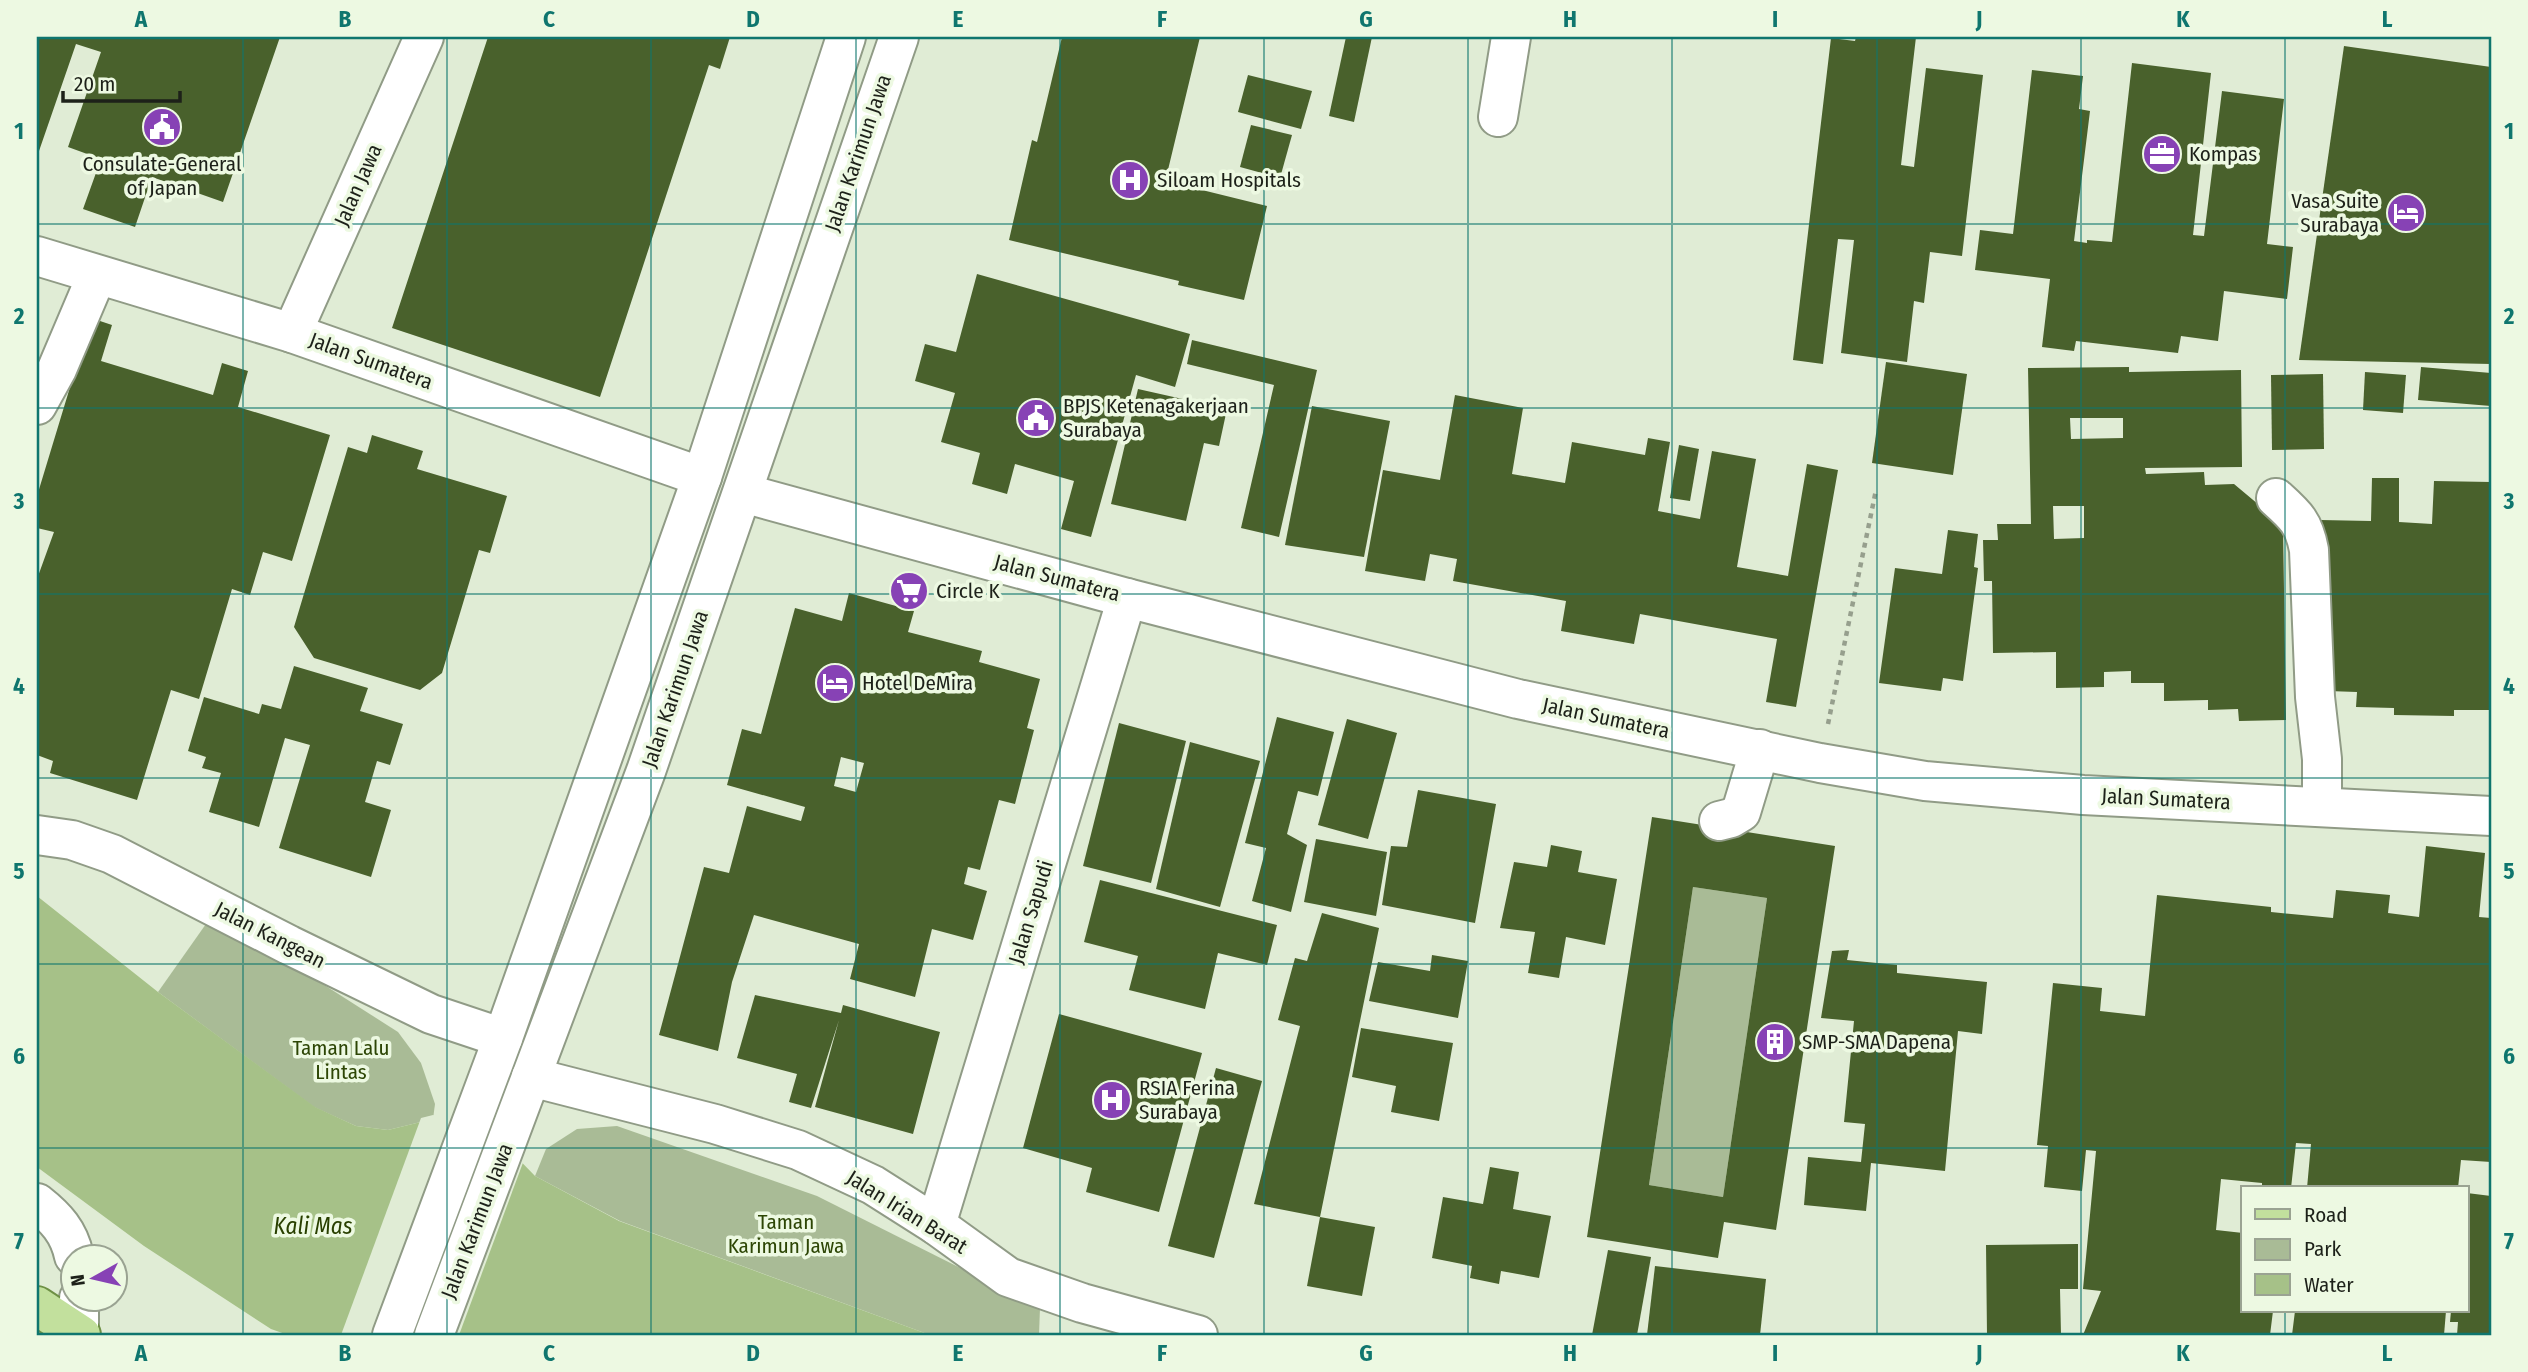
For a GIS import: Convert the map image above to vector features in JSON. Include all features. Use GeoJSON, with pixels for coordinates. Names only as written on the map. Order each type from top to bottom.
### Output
{"type":"FeatureCollection","features":[{"type":"Feature","properties":{"kind":"main road"},"geometry":{"type":"LineString","coordinates":[[37,1306],[79,1323]]}},
{"type":"Feature","properties":{"kind":"street","name":"Jalan Jawa"},"geometry":{"type":"LineString","coordinates":[[292,333],[424,37]]}},
{"type":"Feature","properties":{"kind":"street","name":"Jalan Karimun Jawa"},"geometry":{"type":"LineString","coordinates":[[392,1335],[503,1038],[702,477],[846,37]]}},
{"type":"Feature","properties":{"kind":"street","name":"Jalan Karimun Jawa"},"geometry":{"type":"LineString","coordinates":[[434,1335],[646,771],[899,37]]}},
{"type":"Feature","properties":{"kind":"street"},"geometry":{"type":"LineString","coordinates":[[1498,117],[1510,37]]}},
{"type":"Feature","properties":{"kind":"street","name":"Jalan Sumatera"},"geometry":{"type":"LineString","coordinates":[[37,256],[292,333],[702,477]]}},
{"type":"Feature","properties":{"kind":"street"},"geometry":{"type":"LineString","coordinates":[[37,405],[57,369],[97,275]]}},
{"type":"Feature","properties":{"kind":"street","name":"Jalan Sumatera"},"geometry":{"type":"LineString","coordinates":[[743,492],[1127,598],[1518,699],[1820,763],[1925,781],[2082,795],[2491,816]]}},
{"type":"Feature","properties":{"kind":"street"},"geometry":{"type":"LineString","coordinates":[[2276,498],[2299,519],[2306,531],[2309,550],[2315,697],[2322,759],[2322,807]]}},
{"type":"Feature","properties":{"kind":"street","name":"Jalan Sapudi"},"geometry":{"type":"LineString","coordinates":[[936,1226],[1127,598]]}},
{"type":"Feature","properties":{"kind":"street"},"geometry":{"type":"LineString","coordinates":[[1719,821],[1741,812],[1760,749]]}},
{"type":"Feature","properties":{"kind":"street","name":"Jalan Kangean"},"geometry":{"type":"LineString","coordinates":[[37,835],[72,840],[112,854],[430,1014],[503,1038]]}},
{"type":"Feature","properties":{"kind":"street","name":"Jalan Irian Barat"},"geometry":{"type":"LineString","coordinates":[[531,1077],[715,1124],[798,1150],[873,1185],[1008,1278],[1082,1303],[1198,1335]]}},
{"type":"Feature","properties":{"kind":"street"},"geometry":{"type":"LineString","coordinates":[[37,1203],[55,1218],[71,1242]]}},
{"type":"Feature","properties":{"kind":"path"},"geometry":{"type":"LineString","coordinates":[[1820,763],[1876,491]]}},
{"type":"Feature","properties":{"kind":"green space"},"geometry":{"type":"Polygon","coordinates":[[[1693,887],[1767,898],[1723,1197],[1649,1185],[1693,887]]]}},
{"type":"Feature","properties":{"kind":"green space","name":"Taman Lalu Lintas"},"geometry":{"type":"Polygon","coordinates":[[[213,914],[398,1032],[421,1063],[435,1104],[433,1119],[388,1130],[356,1126],[314,1107],[158,992],[213,914]]]}},
{"type":"Feature","properties":{"kind":"green space","name":"Taman Karimun Jawa"},"geometry":{"type":"Polygon","coordinates":[[[617,1126],[817,1196],[1040,1308],[1039,1335],[930,1335],[620,1221],[535,1176],[546,1149],[577,1129],[617,1126]]]}},
{"type":"Feature","properties":{"kind":"water","name":"Kali Mas"},"geometry":{"type":"Polygon","coordinates":[[[37,896],[158,992],[315,1107],[356,1126],[388,1130],[433,1119],[501,1141],[535,1176],[619,1221],[930,1335],[288,1335],[271,1329],[144,1246],[37,1167],[37,896]]]}},
{"type":"Feature","properties":{"kind":"pier"},"geometry":{"type":"Polygon","coordinates":[[[433,1115],[502,1137],[524,1160],[459,1335],[341,1335],[421,1118],[433,1115]]]}},
{"type":"Feature","properties":{"kind":"building","name":"Consulate-General of Japan"},"geometry":{"type":"Polygon","coordinates":[[[37,37],[280,37],[223,202],[152,177],[135,227],[83,209],[101,159],[68,147],[101,52],[76,44],[39,151],[37,37]]]}},
{"type":"Feature","properties":{"kind":"building"},"geometry":{"type":"Polygon","coordinates":[[[488,37],[730,37],[720,69],[709,65],[600,397],[392,328],[488,37]]]}},
{"type":"Feature","properties":{"kind":"building","name":"Siloam Hospitals"},"geometry":{"type":"Polygon","coordinates":[[[1062,37],[1200,37],[1167,174],[1204,183],[1202,190],[1267,206],[1244,300],[1178,285],[1179,281],[1009,240],[1032,140],[1037,142],[1062,37]]]}},
{"type":"Feature","properties":{"kind":"building"},"geometry":{"type":"Polygon","coordinates":[[[1346,37],[1372,37],[1354,122],[1329,116],[1346,37]]]}},
{"type":"Feature","properties":{"kind":"building"},"geometry":{"type":"Polygon","coordinates":[[[1856,37],[1916,37],[1901,165],[1914,167],[1926,68],[1983,75],[1962,256],[1930,252],[1924,303],[1914,301],[1907,362],[1841,353],[1854,240],[1838,239],[1823,364],[1793,360],[1831,38],[1855,41],[1856,37]]]}},
{"type":"Feature","properties":{"kind":"building","name":"Vasa Suite Surabaya"},"geometry":{"type":"Polygon","coordinates":[[[2344,46],[2491,67],[2491,364],[2299,360],[2344,46]]]}},
{"type":"Feature","properties":{"kind":"building"},"geometry":{"type":"Polygon","coordinates":[[[2132,63],[2211,73],[2193,235],[2204,236],[2222,91],[2284,99],[2267,244],[2293,247],[2287,299],[2224,291],[2218,341],[2181,336],[2178,353],[2076,341],[2074,351],[2042,347],[2050,279],[1975,270],[1980,230],[2013,234],[2032,70],[2083,76],[2079,109],[2090,111],[2074,241],[2112,242],[2132,63]]]}},
{"type":"Feature","properties":{"kind":"building"},"geometry":{"type":"Polygon","coordinates":[[[1248,75],[1312,91],[1301,129],[1238,112],[1248,75]]]}},
{"type":"Feature","properties":{"kind":"building"},"geometry":{"type":"Polygon","coordinates":[[[1251,125],[1292,135],[1280,178],[1240,167],[1251,125]]]}},
{"type":"Feature","properties":{"kind":"building","name":"BPJS Ketenagakerjaan Surabaya"},"geometry":{"type":"Polygon","coordinates":[[[977,274],[1190,334],[1175,387],[1136,375],[1091,537],[1061,529],[1074,481],[1015,464],[1007,494],[972,484],[980,453],[941,442],[955,393],[915,381],[925,344],[956,352],[977,274]]]}},
{"type":"Feature","properties":{"kind":"building"},"geometry":{"type":"Polygon","coordinates":[[[91,318],[112,325],[101,361],[213,395],[222,363],[248,371],[238,407],[330,435],[292,561],[263,552],[250,595],[232,589],[199,699],[171,690],[137,800],[50,773],[53,761],[37,755],[37,579],[54,532],[37,528],[37,496],[91,318]]]}},
{"type":"Feature","properties":{"kind":"building"},"geometry":{"type":"Polygon","coordinates":[[[1192,340],[1317,370],[1279,537],[1241,528],[1274,385],[1187,364],[1192,340]]]}},
{"type":"Feature","properties":{"kind":"building"},"geometry":{"type":"Polygon","coordinates":[[[1886,362],[1967,374],[1953,475],[1872,463],[1886,362]]]}},
{"type":"Feature","properties":{"kind":"building"},"geometry":{"type":"Polygon","coordinates":[[[2129,367],[2129,372],[2241,370],[2242,467],[2145,468],[2146,474],[2204,472],[2205,485],[2234,484],[2283,525],[2286,720],[2239,721],[2238,709],[2208,710],[2208,700],[2164,701],[2164,683],[2131,683],[2131,671],[2104,672],[2104,687],[2056,688],[2056,652],[1993,653],[1992,581],[1984,581],[1983,540],[1998,540],[1997,524],[2031,524],[2028,368],[2129,367]],[[2070,418],[2071,439],[2123,438],[2123,418],[2070,418]],[[2053,506],[2054,539],[2084,538],[2084,506],[2053,506]]]}},
{"type":"Feature","properties":{"kind":"building"},"geometry":{"type":"Polygon","coordinates":[[[2421,367],[2491,373],[2491,406],[2418,400],[2421,367]]]}},
{"type":"Feature","properties":{"kind":"building"},"geometry":{"type":"Polygon","coordinates":[[[2365,372],[2406,375],[2403,413],[2363,410],[2365,372]]]}},
{"type":"Feature","properties":{"kind":"building"},"geometry":{"type":"Polygon","coordinates":[[[2323,374],[2324,449],[2272,450],[2271,375],[2323,374]]]}},
{"type":"Feature","properties":{"kind":"building"},"geometry":{"type":"Polygon","coordinates":[[[1138,389],[1227,409],[1219,446],[1204,443],[1186,521],[1111,504],[1138,389]]]}},
{"type":"Feature","properties":{"kind":"building"},"geometry":{"type":"Polygon","coordinates":[[[1455,395],[1523,408],[1512,474],[1565,483],[1572,442],[1645,455],[1648,438],[1670,442],[1658,511],[1700,519],[1712,451],[1756,459],[1737,567],[1788,576],[1807,464],[1838,470],[1796,707],[1766,702],[1777,639],[1640,614],[1634,644],[1561,631],[1566,601],[1453,581],[1457,559],[1430,554],[1425,581],[1365,571],[1383,470],[1440,480],[1455,395]]]}},
{"type":"Feature","properties":{"kind":"building"},"geometry":{"type":"Polygon","coordinates":[[[1312,406],[1390,421],[1364,557],[1285,545],[1312,406]]]}},
{"type":"Feature","properties":{"kind":"building"},"geometry":{"type":"Polygon","coordinates":[[[372,435],[423,451],[417,469],[507,496],[490,553],[479,550],[442,673],[420,690],[314,658],[294,627],[348,447],[367,453],[372,435]]]}},
{"type":"Feature","properties":{"kind":"building"},"geometry":{"type":"Polygon","coordinates":[[[1679,445],[1699,449],[1690,501],[1670,498],[1679,445]]]}},
{"type":"Feature","properties":{"kind":"building"},"geometry":{"type":"Polygon","coordinates":[[[2372,478],[2399,478],[2399,522],[2432,524],[2434,481],[2491,482],[2491,710],[2454,710],[2454,716],[2394,715],[2394,708],[2356,707],[2357,692],[2328,691],[2316,672],[2320,520],[2371,521],[2372,478]]]}},
{"type":"Feature","properties":{"kind":"building"},"geometry":{"type":"Polygon","coordinates":[[[1948,530],[1978,534],[1974,567],[1978,568],[1963,681],[1943,678],[1941,691],[1879,683],[1895,568],[1942,574],[1948,530]]]}},
{"type":"Feature","properties":{"kind":"building"},"geometry":{"type":"Polygon","coordinates":[[[849,593],[914,611],[908,632],[982,651],[979,662],[1040,679],[1027,728],[1034,730],[1015,804],[999,800],[980,870],[968,867],[964,884],[987,891],[973,940],[932,929],[915,997],[850,979],[859,944],[754,915],[732,982],[718,1051],[659,1035],[704,867],[729,873],[747,806],[801,821],[805,807],[727,785],[742,729],[761,734],[795,608],[842,621],[849,593]],[[841,757],[834,786],[856,792],[864,763],[841,757]]]}},
{"type":"Feature","properties":{"kind":"building"},"geometry":{"type":"Polygon","coordinates":[[[294,666],[368,688],[360,711],[403,724],[390,765],[377,761],[365,802],[391,810],[371,877],[279,848],[310,745],[285,738],[259,827],[209,812],[221,773],[202,768],[206,757],[188,751],[204,697],[259,714],[262,704],[281,709],[294,666]]]}},
{"type":"Feature","properties":{"kind":"building"},"geometry":{"type":"Polygon","coordinates":[[[1277,717],[1334,732],[1318,796],[1298,791],[1287,834],[1307,845],[1291,912],[1252,901],[1266,848],[1245,843],[1277,717]]]}},
{"type":"Feature","properties":{"kind":"building"},"geometry":{"type":"Polygon","coordinates":[[[1347,719],[1397,733],[1368,839],[1318,825],[1347,719]]]}},
{"type":"Feature","properties":{"kind":"building"},"geometry":{"type":"Polygon","coordinates":[[[1119,723],[1186,741],[1151,883],[1083,866],[1119,723]]]}},
{"type":"Feature","properties":{"kind":"building"},"geometry":{"type":"Polygon","coordinates":[[[1190,742],[1260,761],[1220,907],[1156,889],[1190,742]]]}},
{"type":"Feature","properties":{"kind":"building"},"geometry":{"type":"Polygon","coordinates":[[[1418,790],[1496,804],[1475,923],[1382,905],[1391,846],[1407,847],[1418,790]]]}},
{"type":"Feature","properties":{"kind":"building","name":"SMP-SMA Dapena"},"geometry":{"type":"Polygon","coordinates":[[[1652,817],[1835,846],[1776,1230],[1724,1222],[1718,1258],[1587,1237],[1652,817]],[[1693,887],[1649,1185],[1723,1197],[1767,898],[1693,887]]]}},
{"type":"Feature","properties":{"kind":"building"},"geometry":{"type":"Polygon","coordinates":[[[1316,839],[1387,852],[1376,916],[1304,902],[1316,839]]]}},
{"type":"Feature","properties":{"kind":"building"},"geometry":{"type":"Polygon","coordinates":[[[1551,845],[1582,851],[1578,872],[1617,879],[1605,945],[1566,937],[1559,978],[1528,973],[1535,932],[1500,928],[1514,862],[1547,867],[1551,845]]]}},
{"type":"Feature","properties":{"kind":"building"},"geometry":{"type":"Polygon","coordinates":[[[2426,846],[2485,853],[2479,917],[2491,918],[2491,1162],[2461,1160],[2458,1186],[2307,1186],[2311,1144],[2296,1143],[2291,1186],[2262,1186],[2262,1183],[2221,1179],[2216,1230],[2241,1233],[2241,1312],[2273,1312],[2270,1335],[2083,1335],[2101,1291],[2083,1289],[2096,1151],[2086,1150],[2082,1191],[2044,1187],[2048,1146],[2037,1145],[2053,983],[2102,988],[2100,1011],[2145,1016],[2157,895],[2271,907],[2271,912],[2333,918],[2336,890],[2390,895],[2388,913],[2419,917],[2426,846]]]}},
{"type":"Feature","properties":{"kind":"building"},"geometry":{"type":"Polygon","coordinates":[[[1100,880],[1277,925],[1267,965],[1218,953],[1205,1009],[1129,990],[1138,956],[1084,942],[1100,880]]]}},
{"type":"Feature","properties":{"kind":"building"},"geometry":{"type":"Polygon","coordinates":[[[1322,913],[1379,928],[1320,1217],[1254,1204],[1300,1026],[1278,1020],[1295,958],[1307,961],[1322,913]]]}},
{"type":"Feature","properties":{"kind":"building"},"geometry":{"type":"Polygon","coordinates":[[[1849,950],[1847,960],[1897,965],[1897,973],[1987,982],[1982,1034],[1958,1031],[1945,1171],[1871,1163],[1866,1211],[1804,1205],[1808,1157],[1861,1162],[1865,1124],[1844,1122],[1854,1021],[1821,1018],[1832,951],[1849,950]]]}},
{"type":"Feature","properties":{"kind":"building"},"geometry":{"type":"Polygon","coordinates":[[[1432,955],[1468,961],[1458,1018],[1369,1001],[1378,962],[1430,971],[1432,955]]]}},
{"type":"Feature","properties":{"kind":"building"},"geometry":{"type":"Polygon","coordinates":[[[755,995],[841,1013],[843,1005],[940,1032],[913,1134],[815,1107],[839,1020],[811,1108],[789,1102],[797,1074],[737,1058],[755,995]]]}},
{"type":"Feature","properties":{"kind":"building","name":"RSIA Ferina Surabaya"},"geometry":{"type":"Polygon","coordinates":[[[1059,1014],[1202,1053],[1159,1212],[1086,1192],[1092,1168],[1023,1148],[1059,1014]]]}},
{"type":"Feature","properties":{"kind":"building"},"geometry":{"type":"Polygon","coordinates":[[[1361,1028],[1453,1043],[1439,1121],[1391,1112],[1396,1086],[1352,1077],[1361,1028]]]}},
{"type":"Feature","properties":{"kind":"building"},"geometry":{"type":"Polygon","coordinates":[[[1216,1068],[1262,1081],[1214,1258],[1168,1246],[1216,1068]]]}},
{"type":"Feature","properties":{"kind":"building"},"geometry":{"type":"Polygon","coordinates":[[[1490,1167],[1519,1172],[1513,1209],[1551,1216],[1539,1278],[1501,1271],[1499,1284],[1470,1278],[1472,1266],[1432,1258],[1443,1197],[1483,1204],[1490,1167]]]}},
{"type":"Feature","properties":{"kind":"building"},"geometry":{"type":"Polygon","coordinates":[[[2468,1193],[2491,1196],[2491,1335],[2457,1335],[2458,1322],[2450,1322],[2451,1312],[2468,1312],[2468,1193]]]}},
{"type":"Feature","properties":{"kind":"building"},"geometry":{"type":"Polygon","coordinates":[[[1320,1217],[1375,1227],[1362,1296],[1307,1286],[1320,1217]]]}},
{"type":"Feature","properties":{"kind":"building"},"geometry":{"type":"Polygon","coordinates":[[[2078,1244],[2078,1289],[2060,1289],[2061,1335],[1987,1335],[1986,1245],[2078,1244]]]}},
{"type":"Feature","properties":{"kind":"building"},"geometry":{"type":"Polygon","coordinates":[[[1608,1250],[1651,1257],[1637,1335],[1592,1335],[1608,1250]]]}},
{"type":"Feature","properties":{"kind":"building"},"geometry":{"type":"Polygon","coordinates":[[[1655,1266],[1766,1279],[1760,1335],[1647,1335],[1655,1266]]]}},
{"type":"Feature","properties":{"kind":"building"},"geometry":{"type":"Polygon","coordinates":[[[2295,1312],[2446,1312],[2444,1335],[2292,1335],[2295,1312]]]}},
{"type":"Feature","properties":{"kind":"place","name":"Consulate-General of Japan"},"geometry":{"type":"Point","coordinates":[162,127]}},
{"type":"Feature","properties":{"kind":"place","name":"Kompas"},"geometry":{"type":"Point","coordinates":[2162,154]}},
{"type":"Feature","properties":{"kind":"place","name":"Siloam Hospitals"},"geometry":{"type":"Point","coordinates":[1130,180]}},
{"type":"Feature","properties":{"kind":"place","name":"Vasa Suite Surabaya"},"geometry":{"type":"Point","coordinates":[2406,213]}},
{"type":"Feature","properties":{"kind":"place","name":"BPJS Ketenagakerjaan Surabaya"},"geometry":{"type":"Point","coordinates":[1036,418]}},
{"type":"Feature","properties":{"kind":"place","name":"Circle K"},"geometry":{"type":"Point","coordinates":[909,591]}},
{"type":"Feature","properties":{"kind":"place","name":"Hotel DeMira"},"geometry":{"type":"Point","coordinates":[835,683]}},
{"type":"Feature","properties":{"kind":"place","name":"SMP-SMA Dapena"},"geometry":{"type":"Point","coordinates":[1775,1042]}},
{"type":"Feature","properties":{"kind":"place","name":"RSIA Ferina Surabaya"},"geometry":{"type":"Point","coordinates":[1112,1100]}}]}
